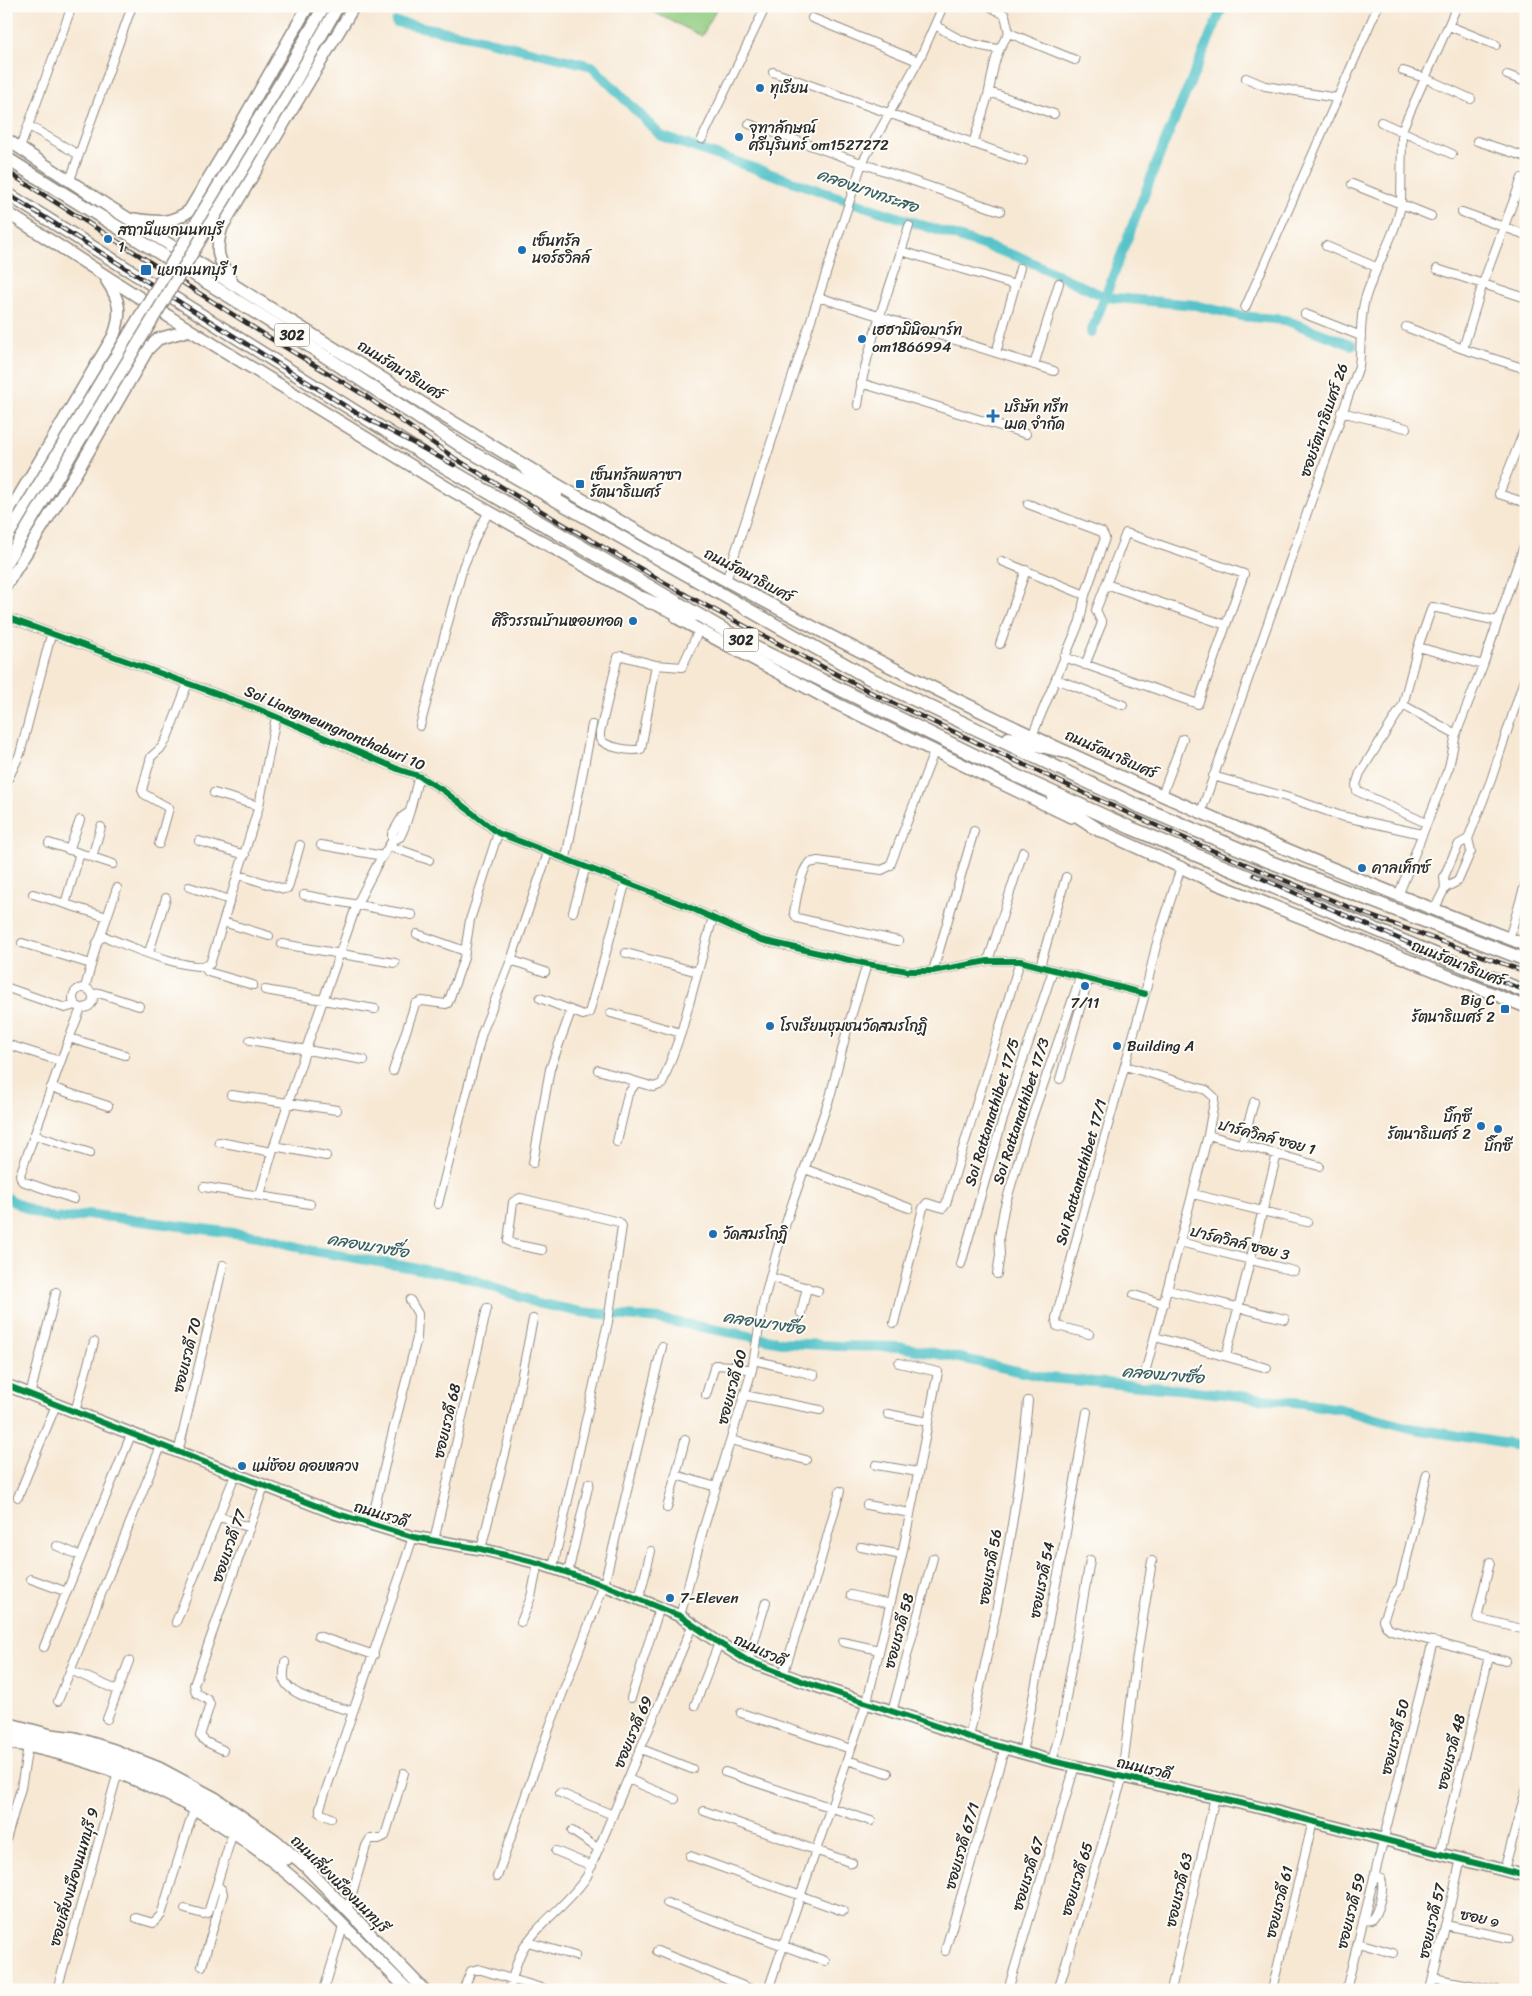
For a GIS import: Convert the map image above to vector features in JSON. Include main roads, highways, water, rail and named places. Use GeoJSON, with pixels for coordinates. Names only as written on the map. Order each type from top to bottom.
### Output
{"type":"FeatureCollection","features":[{"type":"Feature","properties":{"kind":"main road"},"geometry":{"type":"LineString","coordinates":[[130,218],[168,222],[179,218],[189,211],[308,6]]}},
{"type":"Feature","properties":{"kind":"main road"},"geometry":{"type":"LineString","coordinates":[[6,539],[280,83],[324,6]]}},
{"type":"Feature","properties":{"kind":"main road"},"geometry":{"type":"LineString","coordinates":[[6,563],[291,89],[338,6]]}},
{"type":"Feature","properties":{"kind":"main road"},"geometry":{"type":"LineString","coordinates":[[234,286],[220,263],[217,253],[222,227],[354,6]]}},
{"type":"Feature","properties":{"kind":"main road","name":"ถนนรัตนาธิเบศร์"},"geometry":{"type":"LineString","coordinates":[[6,139],[234,286],[521,464],[726,581],[894,669],[1066,752],[1398,896],[1526,945]]}},
{"type":"Feature","properties":{"kind":"main road","name":"ถนนรัตนาธิเบศร์"},"geometry":{"type":"LineString","coordinates":[[6,158],[308,345],[466,449],[867,676],[1153,813],[1268,861],[1526,960]]}},
{"type":"Feature","properties":{"kind":"main road","name":"ถนนรัตนาธิเบศร์"},"geometry":{"type":"LineString","coordinates":[[6,193],[428,457],[750,645],[1021,778],[1140,832],[1526,992]]}},
{"type":"Feature","properties":{"kind":"main road"},"geometry":{"type":"LineString","coordinates":[[189,211],[195,229],[203,234],[210,235],[222,227]]}},
{"type":"Feature","properties":{"kind":"main road","name":"ถนนรัตนาธิเบศร์"},"geometry":{"type":"LineString","coordinates":[[6,212],[190,330],[489,511],[699,630],[832,701],[934,752],[1215,883],[1526,1007]]}},
{"type":"Feature","properties":{"kind":"main road"},"geometry":{"type":"LineString","coordinates":[[6,518],[114,335],[119,320],[119,310],[115,293],[104,276]]}},
{"type":"Feature","properties":{"kind":"main road"},"geometry":{"type":"LineString","coordinates":[[114,335],[124,326],[134,325],[141,328],[147,334],[148,349]]}},
{"type":"Feature","properties":{"kind":"main road"},"geometry":{"type":"LineString","coordinates":[[6,585],[76,473],[148,349],[158,339],[190,330]]}},
{"type":"Feature","properties":{"kind":"main road"},"geometry":{"type":"LineString","coordinates":[[521,464],[577,513]]}},
{"type":"Feature","properties":{"kind":"main road"},"geometry":{"type":"LineString","coordinates":[[642,598],[750,645]]}},
{"type":"Feature","properties":{"kind":"main road"},"geometry":{"type":"LineString","coordinates":[[982,731],[1066,752]]}},
{"type":"Feature","properties":{"kind":"main road"},"geometry":{"type":"LineString","coordinates":[[1021,778],[1099,830]]}},
{"type":"Feature","properties":{"kind":"main road","name":"ถนนเรวดี"},"geometry":{"type":"LineString","coordinates":[[6,1386],[316,1507],[412,1537],[481,1549],[553,1567],[604,1585],[680,1616],[748,1661],[783,1675],[969,1737],[1052,1761],[1314,1821],[1526,1876]]}},
{"type":"Feature","properties":{"kind":"main road","name":"ถนนเลี่ยงเมืองนนทบุรี"},"geometry":{"type":"LineString","coordinates":[[6,1723],[51,1735],[75,1738],[106,1747],[160,1768],[188,1782],[236,1812],[275,1840],[304,1865],[424,1990]]}},
{"type":"Feature","properties":{"kind":"main road"},"geometry":{"type":"LineString","coordinates":[[6,1732],[67,1746],[151,1776],[210,1805],[321,1884]]}},
{"type":"Feature","properties":{"kind":"main road","name":"ถนนเลี่ยงเมืองนนทบุรี"},"geometry":{"type":"LineString","coordinates":[[6,1742],[68,1755],[118,1772],[175,1798],[233,1832],[284,1871],[408,1990]]}},
{"type":"Feature","properties":{"kind":"waterway"},"geometry":{"type":"LineString","coordinates":[[1091,333],[1162,149],[1223,6]]}},
{"type":"Feature","properties":{"kind":"waterway","name":"คลองบางกระสอ"},"geometry":{"type":"LineString","coordinates":[[396,22],[468,36],[592,66],[661,136],[1022,258],[1105,297],[1195,305],[1241,316],[1285,320],[1352,345]]}},
{"type":"Feature","properties":{"kind":"waterway","name":"คลองบางซื่อ"},"geometry":{"type":"LineString","coordinates":[[6,1197],[35,1213],[55,1218],[66,1219],[87,1214],[257,1236],[314,1251],[466,1277],[537,1303],[581,1312],[659,1319],[787,1343],[901,1347],[1048,1378],[1187,1390],[1302,1403],[1340,1409],[1410,1428],[1526,1447]]}},
{"type":"Feature","properties":{"kind":"railway"},"geometry":{"type":"LineString","coordinates":[[6,171],[270,338],[364,395],[456,459],[556,520],[688,596],[876,695],[1099,800],[1202,846],[1363,913],[1526,972]]}},
{"type":"Feature","properties":{"kind":"railway"},"geometry":{"type":"LineString","coordinates":[[6,193],[355,412],[454,465]]}},
{"type":"Feature","properties":{"kind":"railway"},"geometry":{"type":"LineString","coordinates":[[1254,875],[1420,948],[1526,991]]}},
{"type":"Feature","properties":{"kind":"place","name":"ทุเรียน"},"geometry":{"type":"Point","coordinates":[760,88]}},
{"type":"Feature","properties":{"kind":"place","name":"จุฑาลักษณ์ ศรีบุรินทร์ om1527272"},"geometry":{"type":"Point","coordinates":[739,137]}},
{"type":"Feature","properties":{"kind":"place","name":"สถานีแยกนนทบุรี 1"},"geometry":{"type":"Point","coordinates":[108,239]}},
{"type":"Feature","properties":{"kind":"place","name":"เซ็นทรัล นอร์ธวิลล์"},"geometry":{"type":"Point","coordinates":[522,250]}},
{"type":"Feature","properties":{"kind":"place","name":"แยกนนทบุรี 1"},"geometry":{"type":"Point","coordinates":[146,270]}},
{"type":"Feature","properties":{"kind":"place","name":"เฮฮามินิอมาร์ท om1866994"},"geometry":{"type":"Point","coordinates":[862,339]}},
{"type":"Feature","properties":{"kind":"place","name":"บริษัท ทรีท เมด จำกัด"},"geometry":{"type":"Point","coordinates":[993,416]}},
{"type":"Feature","properties":{"kind":"place","name":"เซ็นทรัลพลาซา รัตนาธิเบศร์"},"geometry":{"type":"Point","coordinates":[580,484]}},
{"type":"Feature","properties":{"kind":"place","name":"ศิริวรรณบ้านหอยทอด"},"geometry":{"type":"Point","coordinates":[633,621]}},
{"type":"Feature","properties":{"kind":"place","name":"คาลเท็กซ์"},"geometry":{"type":"Point","coordinates":[1362,868]}},
{"type":"Feature","properties":{"kind":"place","name":"7/11"},"geometry":{"type":"Point","coordinates":[1085,986]}},
{"type":"Feature","properties":{"kind":"place","name":"Big C รัตนาธิเบศร์ 2"},"geometry":{"type":"Point","coordinates":[1505,1009]}},
{"type":"Feature","properties":{"kind":"place","name":"โรงเรียนชุมชนวัดสมรโกฏิ"},"geometry":{"type":"Point","coordinates":[770,1026]}},
{"type":"Feature","properties":{"kind":"place","name":"Building A"},"geometry":{"type":"Point","coordinates":[1117,1046]}},
{"type":"Feature","properties":{"kind":"place","name":"บิ๊กซี รัตนาธิเบศร์ 2"},"geometry":{"type":"Point","coordinates":[1481,1126]}},
{"type":"Feature","properties":{"kind":"place","name":"บิ๊กซี"},"geometry":{"type":"Point","coordinates":[1498,1129]}},
{"type":"Feature","properties":{"kind":"place","name":"วัดสมรโกฏิ"},"geometry":{"type":"Point","coordinates":[713,1234]}},
{"type":"Feature","properties":{"kind":"place","name":"แม่ช้อย ดอยหลวง"},"geometry":{"type":"Point","coordinates":[242,1466]}},
{"type":"Feature","properties":{"kind":"place","name":"7-Eleven"},"geometry":{"type":"Point","coordinates":[670,1598]}}]}
